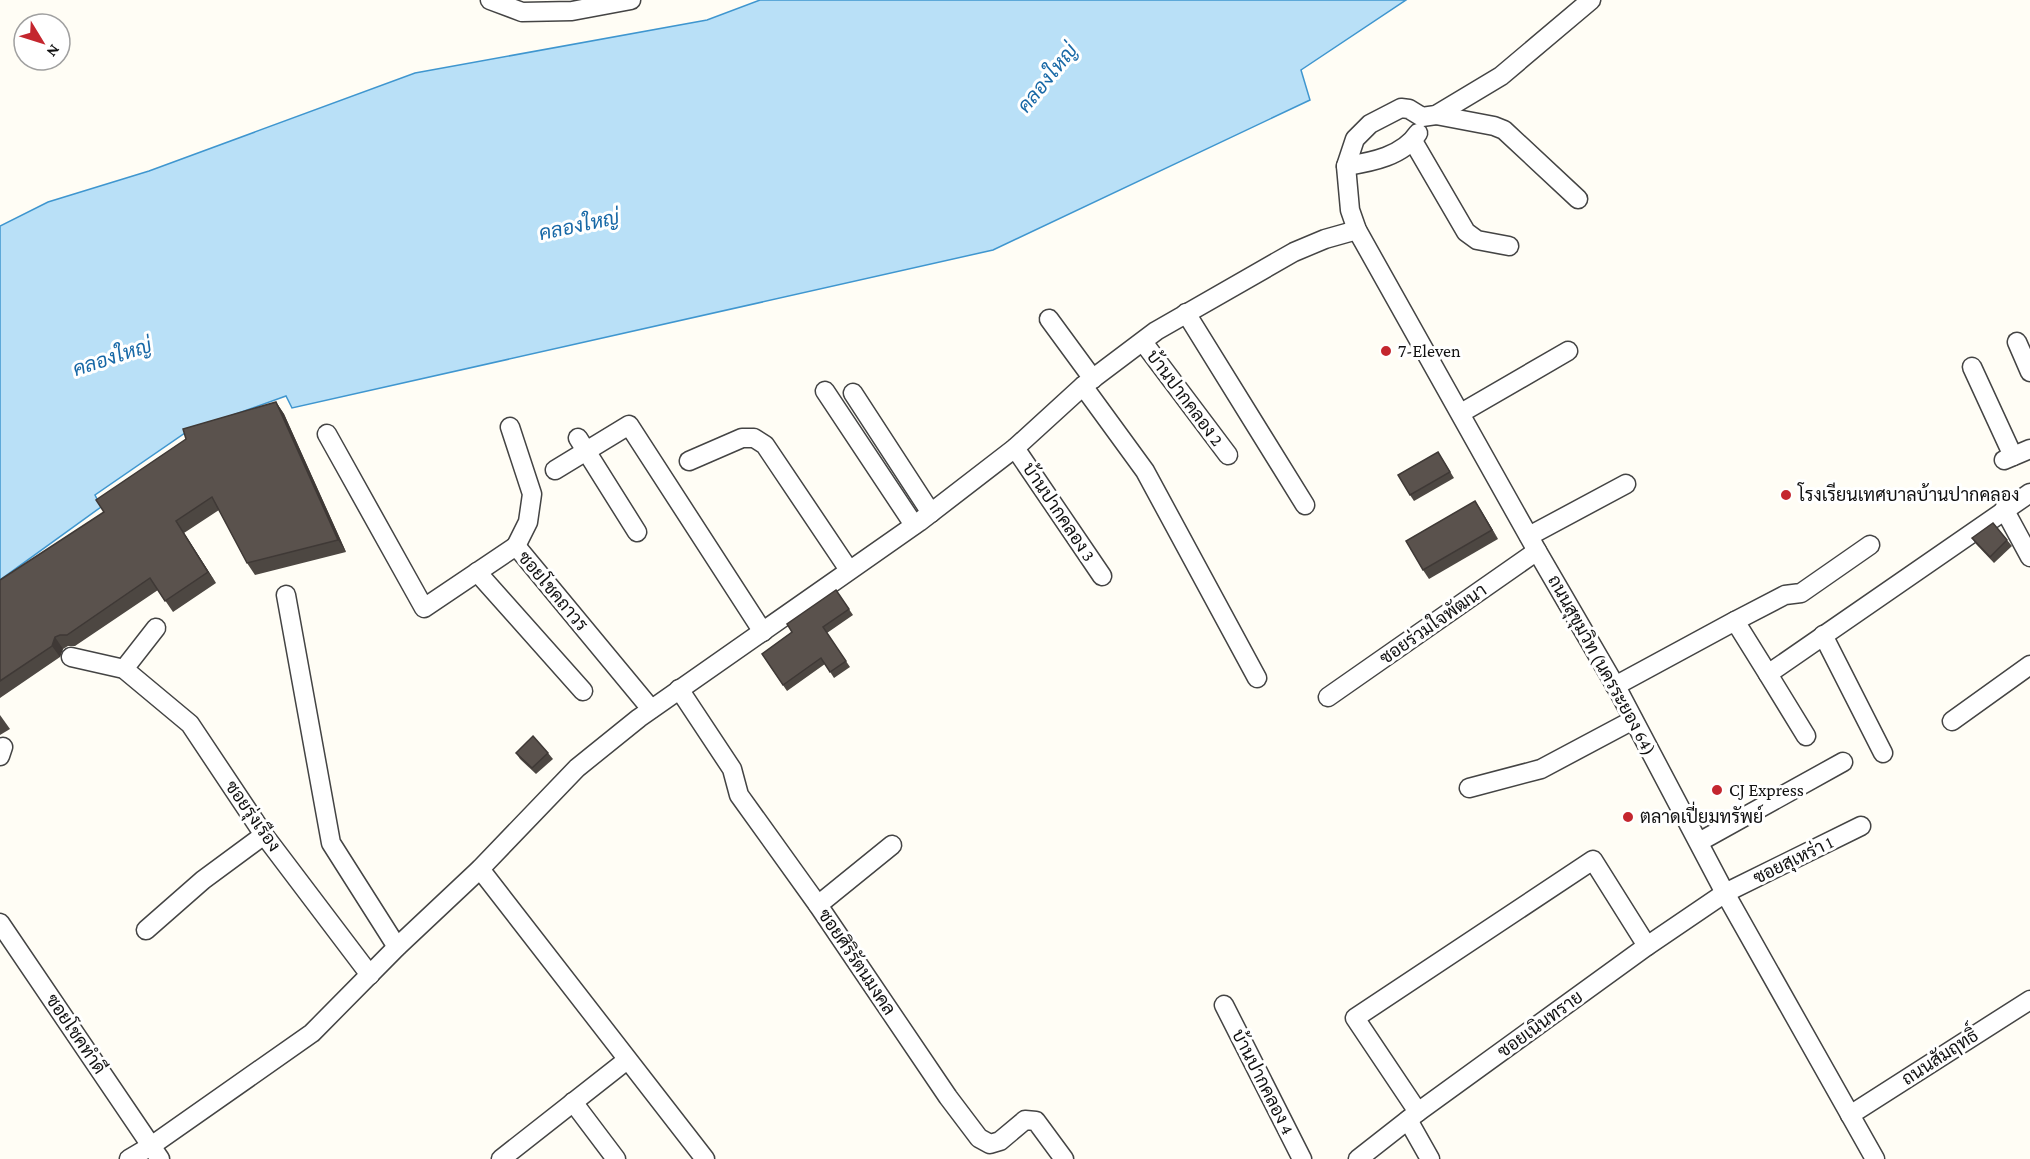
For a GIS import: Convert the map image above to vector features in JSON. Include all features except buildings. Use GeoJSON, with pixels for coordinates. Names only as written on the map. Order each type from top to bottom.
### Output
{"type":"FeatureCollection","features":[{"type":"Feature","properties":{"kind":"street"},"geometry":{"type":"LineString","coordinates":[[490,0],[522,12],[572,11],[631,0]]}},
{"type":"Feature","properties":{"kind":"street"},"geometry":{"type":"LineString","coordinates":[[1578,199],[1504,130],[1494,126],[1429,116],[1409,109],[1401,108],[1370,124],[1355,139],[1346,166],[1378,162],[1413,141],[1429,116],[1501,76],[1592,0]]}},
{"type":"Feature","properties":{"kind":"street"},"geometry":{"type":"LineString","coordinates":[[1413,141],[1466,232],[1477,240],[1509,246]]}},
{"type":"Feature","properties":{"kind":"street","name":"ถนนสุขุมวิท (นครระยอง 64)"},"geometry":{"type":"LineString","coordinates":[[1346,166],[1350,210],[1357,230],[1634,720],[1725,893],[1875,1159]]}},
{"type":"Feature","properties":{"kind":"street"},"geometry":{"type":"LineString","coordinates":[[129,1159],[155,1152],[312,1034],[397,947],[480,869],[578,768],[651,709],[932,513],[1015,448],[1088,382],[1156,331],[1294,252],[1325,238],[1357,230]]}},
{"type":"Feature","properties":{"kind":"street"},"geometry":{"type":"LineString","coordinates":[[1186,313],[1305,505]]}},
{"type":"Feature","properties":{"kind":"street"},"geometry":{"type":"LineString","coordinates":[[1049,319],[1145,471],[1257,678]]}},
{"type":"Feature","properties":{"kind":"street","name":"บ้านปากคลอง 2"},"geometry":{"type":"LineString","coordinates":[[1143,342],[1228,455]]}},
{"type":"Feature","properties":{"kind":"street"},"geometry":{"type":"LineString","coordinates":[[2017,342],[2030,372]]}},
{"type":"Feature","properties":{"kind":"street"},"geometry":{"type":"LineString","coordinates":[[1461,413],[1568,351]]}},
{"type":"Feature","properties":{"kind":"street"},"geometry":{"type":"LineString","coordinates":[[1972,367],[2015,455]]}},
{"type":"Feature","properties":{"kind":"street"},"geometry":{"type":"LineString","coordinates":[[825,391],[914,525]]}},
{"type":"Feature","properties":{"kind":"street"},"geometry":{"type":"LineString","coordinates":[[853,393],[932,513]]}},
{"type":"Feature","properties":{"kind":"street"},"geometry":{"type":"LineString","coordinates":[[555,470],[582,444],[629,425],[763,633]]}},
{"type":"Feature","properties":{"kind":"street"},"geometry":{"type":"LineString","coordinates":[[510,427],[532,494],[528,522],[516,546]]}},
{"type":"Feature","properties":{"kind":"street","name":"ซอยโชคถาวร"},"geometry":{"type":"LineString","coordinates":[[327,434],[424,608],[516,546],[651,709]]}},
{"type":"Feature","properties":{"kind":"street"},"geometry":{"type":"LineString","coordinates":[[689,461],[742,438],[754,438],[765,445],[849,570]]}},
{"type":"Feature","properties":{"kind":"street"},"geometry":{"type":"LineString","coordinates":[[582,444],[637,532]]}},
{"type":"Feature","properties":{"kind":"street","name":"บ้านปากคลอง 3"},"geometry":{"type":"LineString","coordinates":[[1015,448],[1102,576]]}},
{"type":"Feature","properties":{"kind":"street","name":"ซอยร่วมใจพัฒนา"},"geometry":{"type":"LineString","coordinates":[[1328,697],[1533,544],[1626,484]]}},
{"type":"Feature","properties":{"kind":"street"},"geometry":{"type":"LineString","coordinates":[[1768,674],[2030,492]]}},
{"type":"Feature","properties":{"kind":"street"},"geometry":{"type":"LineString","coordinates":[[2004,509],[2030,558]]}},
{"type":"Feature","properties":{"kind":"street"},"geometry":{"type":"LineString","coordinates":[[1615,686],[1785,594],[1801,593],[1870,545]]}},
{"type":"Feature","properties":{"kind":"street"},"geometry":{"type":"LineString","coordinates":[[477,572],[583,691]]}},
{"type":"Feature","properties":{"kind":"street"},"geometry":{"type":"LineString","coordinates":[[286,595],[331,843],[397,947]]}},
{"type":"Feature","properties":{"kind":"street"},"geometry":{"type":"LineString","coordinates":[[1735,621],[1806,736]]}},
{"type":"Feature","properties":{"kind":"street"},"geometry":{"type":"LineString","coordinates":[[71,657],[124,669],[156,628]]}},
{"type":"Feature","properties":{"kind":"street"},"geometry":{"type":"LineString","coordinates":[[1823,635],[1883,753]]}},
{"type":"Feature","properties":{"kind":"street"},"geometry":{"type":"LineString","coordinates":[[1952,721],[2030,665]]}},
{"type":"Feature","properties":{"kind":"street","name":"ซอยรุ่งเรือง"},"geometry":{"type":"LineString","coordinates":[[124,669],[190,724],[264,835],[370,975]]}},
{"type":"Feature","properties":{"kind":"street","name":"ซอยศิริรัตนมงคล"},"geometry":{"type":"LineString","coordinates":[[679,689],[732,769],[738,795],[818,905],[948,1097],[979,1138],[990,1144],[1000,1141],[1025,1120],[1036,1121],[1064,1159]]}},
{"type":"Feature","properties":{"kind":"street"},"geometry":{"type":"LineString","coordinates":[[1469,788],[1541,769],[1634,720]]}},
{"type":"Feature","properties":{"kind":"street"},"geometry":{"type":"LineString","coordinates":[[1699,842],[1844,762]]}},
{"type":"Feature","properties":{"kind":"street","name":"ซอยสุเหร่า 1"},"geometry":{"type":"LineString","coordinates":[[1725,893],[1861,826]]}},
{"type":"Feature","properties":{"kind":"street"},"geometry":{"type":"LineString","coordinates":[[146,930],[203,880],[264,835]]}},
{"type":"Feature","properties":{"kind":"street"},"geometry":{"type":"LineString","coordinates":[[818,905],[892,845]]}},
{"type":"Feature","properties":{"kind":"street"},"geometry":{"type":"LineString","coordinates":[[1430,1159],[1413,1116],[1356,1018],[1593,860],[1647,946]]}},
{"type":"Feature","properties":{"kind":"street"},"geometry":{"type":"LineString","coordinates":[[480,869],[705,1159]]}},
{"type":"Feature","properties":{"kind":"street","name":"ซอยเนินทราย"},"geometry":{"type":"LineString","coordinates":[[1358,1159],[1413,1116],[1647,946],[1725,893]]}},
{"type":"Feature","properties":{"kind":"street","name":"ซอยโชคทำดี"},"geometry":{"type":"LineString","coordinates":[[0,923],[155,1152]]}},
{"type":"Feature","properties":{"kind":"street","name":"ถนนสัมฤทธิ์"},"geometry":{"type":"LineString","coordinates":[[1850,1115],[2030,1000]]}},
{"type":"Feature","properties":{"kind":"street","name":"บ้านปากคลอง 4"},"geometry":{"type":"LineString","coordinates":[[1224,1005],[1302,1159]]}},
{"type":"Feature","properties":{"kind":"street"},"geometry":{"type":"LineString","coordinates":[[503,1158],[627,1060]]}},
{"type":"Feature","properties":{"kind":"street"},"geometry":{"type":"LineString","coordinates":[[573,1102],[616,1159]]}},
{"type":"Feature","properties":{"kind":"water","name":"คลองใหญ่"},"geometry":{"type":"Polygon","coordinates":[[[760,0],[1406,0],[1301,70],[1310,100],[993,250],[292,408],[286,396],[188,431],[95,495],[101,507],[0,580],[0,226],[48,202],[149,171],[415,73],[707,20],[760,0]]]}},
{"type":"Feature","properties":{"kind":"place","name":"7-Eleven"},"geometry":{"type":"Point","coordinates":[1386,351]}},
{"type":"Feature","properties":{"kind":"place","name":"โรงเรียนเทศบาลบ้านปากคลอง"},"geometry":{"type":"Point","coordinates":[1786,495]}},
{"type":"Feature","properties":{"kind":"place","name":"CJ Express"},"geometry":{"type":"Point","coordinates":[1717,790]}},
{"type":"Feature","properties":{"kind":"place","name":"ตลาดเปี่ยมทรัพย์"},"geometry":{"type":"Point","coordinates":[1628,817]}}]}
